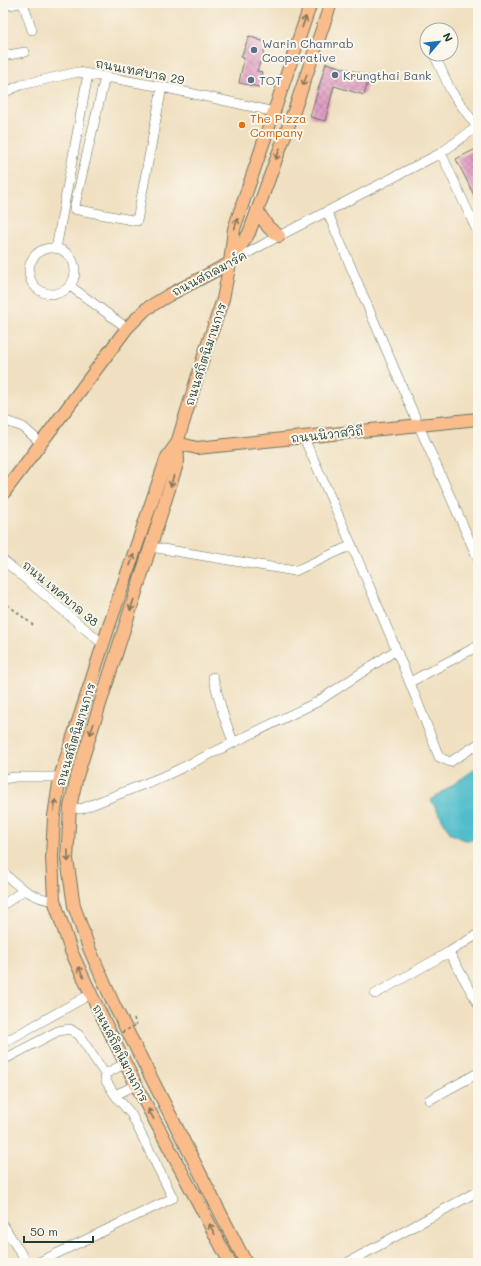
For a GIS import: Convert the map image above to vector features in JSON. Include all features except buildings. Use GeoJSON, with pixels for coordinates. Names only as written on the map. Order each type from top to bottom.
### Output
{"type":"FeatureCollection","features":[{"type":"Feature","properties":{"kind":"main road","name":"ถนนสถิตนิมานการ"},"geometry":{"type":"LineString","coordinates":[[230,1263],[136,1084],[91,994],[72,951],[54,900],[52,857],[54,816],[60,777],[103,644],[167,457],[177,443],[223,299],[230,263],[234,229],[311,3]]}},
{"type":"Feature","properties":{"kind":"main road","name":"ถนนสถิตนิมานการ"},"geometry":{"type":"LineString","coordinates":[[230,263],[249,233],[331,3]]}},
{"type":"Feature","properties":{"kind":"main road"},"geometry":{"type":"LineString","coordinates":[[274,112],[291,118]]}},
{"type":"Feature","properties":{"kind":"main road"},"geometry":{"type":"LineString","coordinates":[[257,210],[268,227],[279,236]]}},
{"type":"Feature","properties":{"kind":"main road","name":"ถนนสถลมาร์ค"},"geometry":{"type":"LineString","coordinates":[[3,494],[127,328],[146,309],[169,295],[230,263]]}},
{"type":"Feature","properties":{"kind":"main road","name":"ถนนนิวาสวิถี"},"geometry":{"type":"LineString","coordinates":[[177,443],[196,448],[478,419]]}},
{"type":"Feature","properties":{"kind":"main road","name":"ถนนสถิตนิมานการ"},"geometry":{"type":"LineString","coordinates":[[177,443],[178,461],[77,776],[70,807],[67,859],[74,906],[89,948],[114,1004],[246,1263]]}},
{"type":"Feature","properties":{"kind":"main road"},"geometry":{"type":"LineString","coordinates":[[172,1153],[187,1145]]}},
{"type":"Feature","properties":{"kind":"street"},"geometry":{"type":"LineString","coordinates":[[3,6],[20,3]]}},
{"type":"Feature","properties":{"kind":"street"},"geometry":{"type":"LineString","coordinates":[[23,3],[32,30]]}},
{"type":"Feature","properties":{"kind":"street"},"geometry":{"type":"LineString","coordinates":[[3,56],[25,52]]}},
{"type":"Feature","properties":{"kind":"street"},"geometry":{"type":"LineString","coordinates":[[438,62],[451,91],[477,127]]}},
{"type":"Feature","properties":{"kind":"street","name":"ถนนเทศบาล 29"},"geometry":{"type":"LineString","coordinates":[[3,93],[21,85],[78,72],[162,87],[274,112]]}},
{"type":"Feature","properties":{"kind":"street"},"geometry":{"type":"LineString","coordinates":[[56,249],[88,74]]}},
{"type":"Feature","properties":{"kind":"street"},"geometry":{"type":"LineString","coordinates":[[105,77],[74,209],[137,220],[162,87]]}},
{"type":"Feature","properties":{"kind":"street","name":"ถนนสถลมาร์ค"},"geometry":{"type":"LineString","coordinates":[[230,263],[279,236],[441,153],[477,127]]}},
{"type":"Feature","properties":{"kind":"street"},"geometry":{"type":"LineString","coordinates":[[441,153],[478,233]]}},
{"type":"Feature","properties":{"kind":"street"},"geometry":{"type":"LineString","coordinates":[[327,211],[418,424],[478,559]]}},
{"type":"Feature","properties":{"kind":"street"},"geometry":{"type":"LineString","coordinates":[[56,249],[63,251],[69,256],[73,262],[75,276],[67,290],[60,293],[45,293],[38,289],[33,283],[30,276],[30,268],[36,255],[42,251],[56,249]]}},
{"type":"Feature","properties":{"kind":"street"},"geometry":{"type":"LineString","coordinates":[[70,286],[127,328]]}},
{"type":"Feature","properties":{"kind":"street"},"geometry":{"type":"LineString","coordinates":[[3,420],[23,427],[41,443]]}},
{"type":"Feature","properties":{"kind":"street"},"geometry":{"type":"LineString","coordinates":[[303,436],[352,545],[410,682],[439,757],[450,762],[478,744]]}},
{"type":"Feature","properties":{"kind":"street"},"geometry":{"type":"LineString","coordinates":[[151,548],[295,571],[352,545]]}},
{"type":"Feature","properties":{"kind":"street","name":"ถนน เทศบาล 38"},"geometry":{"type":"LineString","coordinates":[[3,560],[103,644]]}},
{"type":"Feature","properties":{"kind":"street"},"geometry":{"type":"LineString","coordinates":[[410,682],[478,646]]}},
{"type":"Feature","properties":{"kind":"street"},"geometry":{"type":"LineString","coordinates":[[70,807],[81,809],[167,775],[317,702],[396,650]]}},
{"type":"Feature","properties":{"kind":"street"},"geometry":{"type":"LineString","coordinates":[[213,677],[223,714],[233,742]]}},
{"type":"Feature","properties":{"kind":"street"},"geometry":{"type":"LineString","coordinates":[[3,779],[15,777],[60,777]]}},
{"type":"Feature","properties":{"kind":"street"},"geometry":{"type":"LineString","coordinates":[[3,871],[24,890],[46,900],[54,900]]}},
{"type":"Feature","properties":{"kind":"street"},"geometry":{"type":"LineString","coordinates":[[3,905],[24,890]]}},
{"type":"Feature","properties":{"kind":"street"},"geometry":{"type":"LineString","coordinates":[[375,994],[478,934]]}},
{"type":"Feature","properties":{"kind":"street"},"geometry":{"type":"LineString","coordinates":[[449,952],[478,1004]]}},
{"type":"Feature","properties":{"kind":"street"},"geometry":{"type":"LineString","coordinates":[[3,1043],[91,994]]}},
{"type":"Feature","properties":{"kind":"street"},"geometry":{"type":"LineString","coordinates":[[3,1060],[58,1031],[70,1029],[79,1035],[105,1074],[106,1081],[115,1095],[131,1114],[173,1198],[37,1263]]}},
{"type":"Feature","properties":{"kind":"street"},"geometry":{"type":"LineString","coordinates":[[105,1074],[126,1063]]}},
{"type":"Feature","properties":{"kind":"street"},"geometry":{"type":"LineString","coordinates":[[430,1100],[478,1073]]}},
{"type":"Feature","properties":{"kind":"street"},"geometry":{"type":"LineString","coordinates":[[115,1095],[136,1084]]}},
{"type":"Feature","properties":{"kind":"street"},"geometry":{"type":"LineString","coordinates":[[347,1263],[478,1190]]}},
{"type":"Feature","properties":{"kind":"street"},"geometry":{"type":"LineString","coordinates":[[3,1225],[27,1263]]}},
{"type":"Feature","properties":{"kind":"path"},"geometry":{"type":"LineString","coordinates":[[3,601],[33,625]]}},
{"type":"Feature","properties":{"kind":"path"},"geometry":{"type":"LineString","coordinates":[[106,1041],[136,1025]]}},
{"type":"Feature","properties":{"kind":"water"},"geometry":{"type":"Polygon","coordinates":[[[478,767],[478,840],[465,840],[451,834],[431,800],[478,767]]]}},
{"type":"Feature","properties":{"kind":"place","name":"Warin Chamrab Cooperative"},"geometry":{"type":"Point","coordinates":[254,50]}},
{"type":"Feature","properties":{"kind":"place","name":"Krungthai Bank"},"geometry":{"type":"Point","coordinates":[335,75]}},
{"type":"Feature","properties":{"kind":"place","name":"TOT"},"geometry":{"type":"Point","coordinates":[251,80]}},
{"type":"Feature","properties":{"kind":"place","name":"The Pizza Company"},"geometry":{"type":"Point","coordinates":[242,125]}}]}
